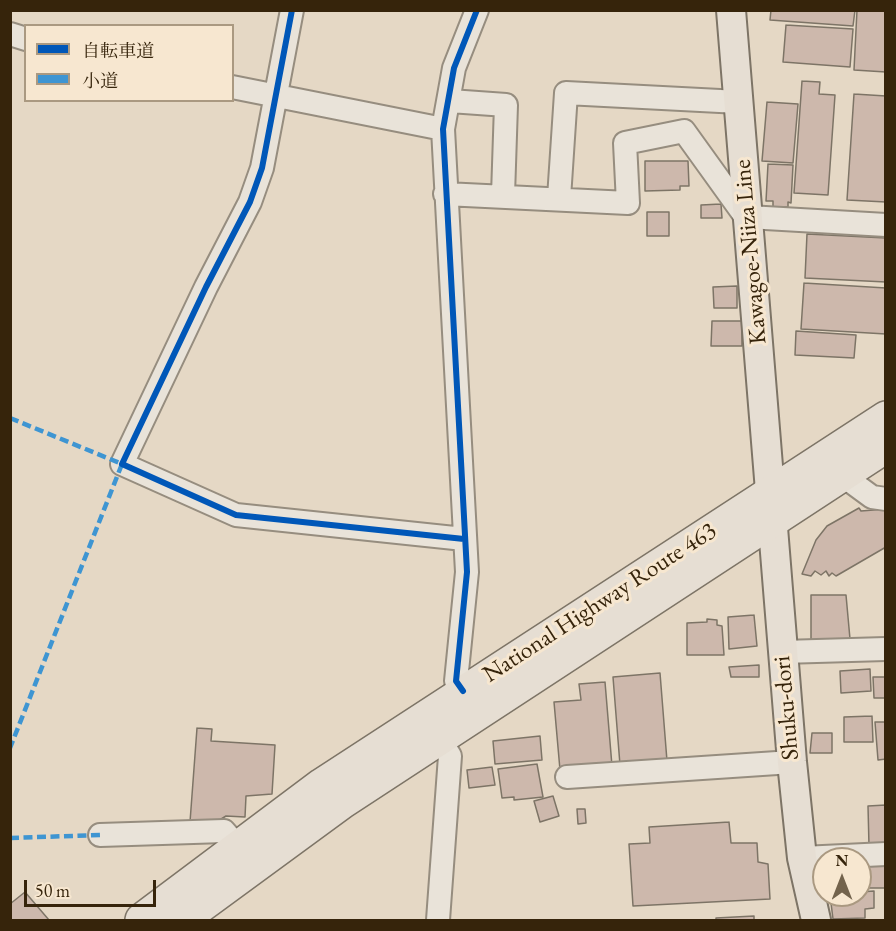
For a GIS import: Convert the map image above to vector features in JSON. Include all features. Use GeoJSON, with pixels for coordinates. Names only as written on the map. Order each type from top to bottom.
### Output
{"type":"FeatureCollection","features":[{"type":"Feature","properties":{"kind":"highway","name":"National Highway Route 463"},"geometry":{"type":"LineString","coordinates":[[181,921],[342,802],[439,738],[771,508],[885,418]]}},
{"type":"Feature","properties":{"kind":"highway","name":"National Highway Route 463"},"geometry":{"type":"LineString","coordinates":[[142,921],[322,785],[463,692],[771,508],[842,475],[885,446]]}},
{"type":"Feature","properties":{"kind":"main road","name":"Kawagoe-Niiza Line"},"geometry":{"type":"LineString","coordinates":[[731,10],[771,508]]}},
{"type":"Feature","properties":{"kind":"main road","name":"Shuku-dori"},"geometry":{"type":"LineString","coordinates":[[771,508],[802,858],[816,921]]}},
{"type":"Feature","properties":{"kind":"street"},"geometry":{"type":"LineString","coordinates":[[292,10],[262,168],[250,202],[206,287],[122,464],[236,515],[464,539]]}},
{"type":"Feature","properties":{"kind":"street"},"geometry":{"type":"LineString","coordinates":[[463,692],[456,681],[466,602],[467,572],[443,129],[450,101],[454,68],[477,10]]}},
{"type":"Feature","properties":{"kind":"street"},"geometry":{"type":"LineString","coordinates":[[234,87],[443,129]]}},
{"type":"Feature","properties":{"kind":"street"},"geometry":{"type":"LineString","coordinates":[[559,198],[566,93],[739,102]]}},
{"type":"Feature","properties":{"kind":"street"},"geometry":{"type":"LineString","coordinates":[[450,101],[506,105],[503,195]]}},
{"type":"Feature","properties":{"kind":"street"},"geometry":{"type":"LineString","coordinates":[[446,194],[503,195],[628,203],[625,143],[684,131],[748,218],[885,225]]}},
{"type":"Feature","properties":{"kind":"street"},"geometry":{"type":"LineString","coordinates":[[842,475],[872,497],[885,499]]}},
{"type":"Feature","properties":{"kind":"street"},"geometry":{"type":"LineString","coordinates":[[782,652],[885,649]]}},
{"type":"Feature","properties":{"kind":"street"},"geometry":{"type":"LineString","coordinates":[[438,921],[450,756],[439,738]]}},
{"type":"Feature","properties":{"kind":"street"},"geometry":{"type":"LineString","coordinates":[[567,777],[792,762]]}},
{"type":"Feature","properties":{"kind":"street"},"geometry":{"type":"LineString","coordinates":[[100,835],[224,831],[238,847]]}},
{"type":"Feature","properties":{"kind":"street"},"geometry":{"type":"LineString","coordinates":[[802,858],[885,854]]}},
{"type":"Feature","properties":{"kind":"building"},"geometry":{"type":"Polygon","coordinates":[[[771,10],[855,10],[853,26],[770,20],[771,10]]]}},
{"type":"Feature","properties":{"kind":"building"},"geometry":{"type":"Polygon","coordinates":[[[857,10],[886,10],[886,72],[854,70],[857,10]]]}},
{"type":"Feature","properties":{"kind":"building"},"geometry":{"type":"Polygon","coordinates":[[[786,25],[853,29],[850,67],[783,62],[786,25]]]}},
{"type":"Feature","properties":{"kind":"building"},"geometry":{"type":"Polygon","coordinates":[[[802,81],[820,82],[819,94],[835,95],[828,195],[794,193],[802,81]]]}},
{"type":"Feature","properties":{"kind":"building"},"geometry":{"type":"Polygon","coordinates":[[[854,94],[886,96],[886,202],[847,200],[854,94]]]}},
{"type":"Feature","properties":{"kind":"building"},"geometry":{"type":"Polygon","coordinates":[[[767,102],[798,104],[793,163],[762,161],[767,102]]]}},
{"type":"Feature","properties":{"kind":"building"},"geometry":{"type":"Polygon","coordinates":[[[645,161],[688,161],[689,186],[680,186],[680,190],[645,191],[645,161]]]}},
{"type":"Feature","properties":{"kind":"building"},"geometry":{"type":"Polygon","coordinates":[[[768,164],[793,165],[791,203],[788,202],[788,207],[773,207],[773,201],[766,201],[768,164]]]}},
{"type":"Feature","properties":{"kind":"building"},"geometry":{"type":"Polygon","coordinates":[[[721,204],[722,218],[701,218],[701,205],[721,204]]]}},
{"type":"Feature","properties":{"kind":"building"},"geometry":{"type":"Polygon","coordinates":[[[647,212],[669,212],[669,236],[647,236],[647,212]]]}},
{"type":"Feature","properties":{"kind":"building"},"geometry":{"type":"Polygon","coordinates":[[[807,234],[886,238],[886,282],[805,278],[807,234]]]}},
{"type":"Feature","properties":{"kind":"building"},"geometry":{"type":"Polygon","coordinates":[[[804,283],[886,288],[886,334],[801,329],[804,283]]]}},
{"type":"Feature","properties":{"kind":"building"},"geometry":{"type":"Polygon","coordinates":[[[737,286],[737,308],[714,308],[713,287],[737,286]]]}},
{"type":"Feature","properties":{"kind":"building"},"geometry":{"type":"Polygon","coordinates":[[[712,321],[742,321],[742,346],[711,346],[712,321]]]}},
{"type":"Feature","properties":{"kind":"building"},"geometry":{"type":"Polygon","coordinates":[[[796,331],[856,335],[854,358],[795,355],[796,331]]]}},
{"type":"Feature","properties":{"kind":"building"},"geometry":{"type":"Polygon","coordinates":[[[859,508],[861,511],[886,509],[886,547],[836,576],[832,573],[829,576],[826,571],[821,575],[815,571],[811,576],[802,574],[816,540],[827,526],[859,508]]]}},
{"type":"Feature","properties":{"kind":"building"},"geometry":{"type":"Polygon","coordinates":[[[811,595],[846,595],[850,639],[811,640],[811,595]]]}},
{"type":"Feature","properties":{"kind":"building"},"geometry":{"type":"Polygon","coordinates":[[[754,615],[757,646],[729,649],[728,617],[754,615]]]}},
{"type":"Feature","properties":{"kind":"building"},"geometry":{"type":"Polygon","coordinates":[[[707,619],[717,620],[717,625],[722,626],[724,655],[687,655],[687,623],[707,622],[707,619]]]}},
{"type":"Feature","properties":{"kind":"building"},"geometry":{"type":"Polygon","coordinates":[[[759,665],[759,677],[731,677],[729,667],[759,665]]]}},
{"type":"Feature","properties":{"kind":"building"},"geometry":{"type":"Polygon","coordinates":[[[870,669],[871,691],[841,693],[840,671],[870,669]]]}},
{"type":"Feature","properties":{"kind":"building"},"geometry":{"type":"Polygon","coordinates":[[[660,673],[667,761],[620,765],[613,677],[660,673]]]}},
{"type":"Feature","properties":{"kind":"building"},"geometry":{"type":"Polygon","coordinates":[[[873,677],[886,677],[886,698],[874,698],[873,677]]]}},
{"type":"Feature","properties":{"kind":"building"},"geometry":{"type":"Polygon","coordinates":[[[605,682],[612,766],[560,770],[554,702],[581,700],[579,684],[605,682]]]}},
{"type":"Feature","properties":{"kind":"building"},"geometry":{"type":"Polygon","coordinates":[[[872,716],[873,742],[844,742],[844,717],[872,716]]]}},
{"type":"Feature","properties":{"kind":"building"},"geometry":{"type":"Polygon","coordinates":[[[875,722],[886,722],[886,759],[878,760],[875,722]]]}},
{"type":"Feature","properties":{"kind":"building"},"geometry":{"type":"Polygon","coordinates":[[[197,728],[212,729],[211,741],[275,745],[272,794],[246,796],[245,817],[226,816],[213,824],[190,822],[197,728]]]}},
{"type":"Feature","properties":{"kind":"building"},"geometry":{"type":"Polygon","coordinates":[[[812,733],[832,733],[832,753],[810,753],[812,733]]]}},
{"type":"Feature","properties":{"kind":"building"},"geometry":{"type":"Polygon","coordinates":[[[540,736],[542,760],[495,764],[493,741],[540,736]]]}},
{"type":"Feature","properties":{"kind":"building"},"geometry":{"type":"Polygon","coordinates":[[[537,764],[543,797],[514,800],[514,797],[502,798],[498,769],[537,764]]]}},
{"type":"Feature","properties":{"kind":"building"},"geometry":{"type":"Polygon","coordinates":[[[492,767],[495,785],[469,788],[467,770],[492,767]]]}},
{"type":"Feature","properties":{"kind":"building"},"geometry":{"type":"Polygon","coordinates":[[[553,796],[559,816],[540,822],[534,801],[553,796]]]}},
{"type":"Feature","properties":{"kind":"building"},"geometry":{"type":"Polygon","coordinates":[[[886,805],[886,846],[869,846],[868,806],[886,805]]]}},
{"type":"Feature","properties":{"kind":"building"},"geometry":{"type":"Polygon","coordinates":[[[577,809],[585,809],[586,823],[578,824],[577,809]]]}},
{"type":"Feature","properties":{"kind":"building"},"geometry":{"type":"Polygon","coordinates":[[[729,822],[731,843],[757,843],[758,862],[768,864],[770,899],[633,906],[629,844],[650,843],[649,827],[729,822]]]}},
{"type":"Feature","properties":{"kind":"building"},"geometry":{"type":"Polygon","coordinates":[[[886,864],[886,888],[872,888],[872,865],[886,864]]]}},
{"type":"Feature","properties":{"kind":"building"},"geometry":{"type":"Polygon","coordinates":[[[872,891],[874,891],[874,908],[865,909],[865,918],[833,919],[832,907],[872,907],[872,891]]]}},
{"type":"Feature","properties":{"kind":"building"},"geometry":{"type":"Polygon","coordinates":[[[25,892],[49,920],[10,920],[10,904],[25,892]]]}},
{"type":"Feature","properties":{"kind":"building"},"geometry":{"type":"Polygon","coordinates":[[[754,916],[754,920],[716,920],[716,918],[754,916]]]}},
{"type":"Feature","properties":{"kind":"marked path"},"geometry":{"type":"LineString","coordinates":[[10,418],[122,464],[10,748]]}},
{"type":"Feature","properties":{"kind":"marked path"},"geometry":{"type":"LineString","coordinates":[[10,838],[100,835]]}},
{"type":"Feature","properties":{"kind":"cycle path"},"geometry":{"type":"LineString","coordinates":[[292,10],[262,168],[250,202],[206,287],[122,464],[236,515],[464,539]]}},
{"type":"Feature","properties":{"kind":"cycle path"},"geometry":{"type":"LineString","coordinates":[[463,691],[456,681],[467,572],[443,129],[454,68],[477,10]]}}]}
